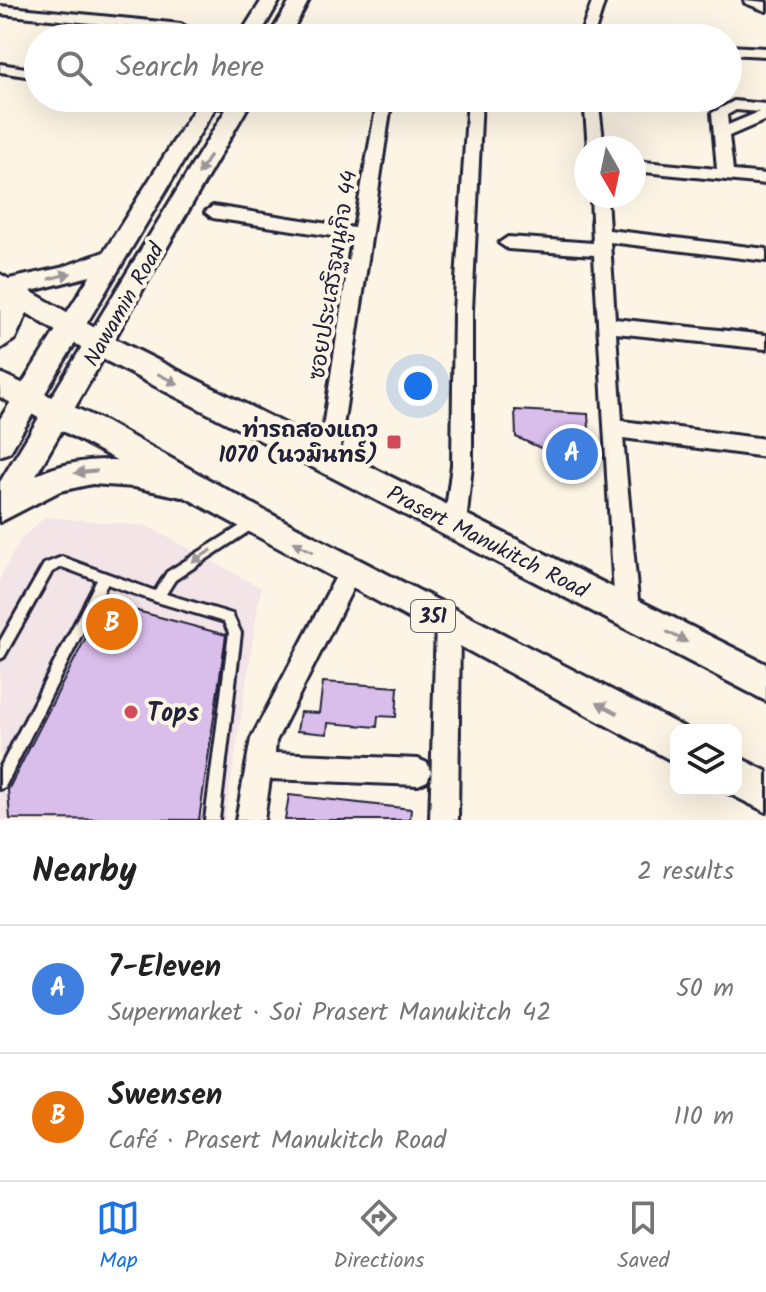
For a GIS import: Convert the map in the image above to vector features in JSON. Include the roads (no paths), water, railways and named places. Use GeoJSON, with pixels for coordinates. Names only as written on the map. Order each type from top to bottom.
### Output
{"type":"FeatureCollection","features":[{"type":"Feature","properties":{"kind":"main road"},"geometry":{"type":"LineString","coordinates":[[256,24],[271,0]]}},
{"type":"Feature","properties":{"kind":"main road"},"geometry":{"type":"LineString","coordinates":[[286,24],[300,0]]}},
{"type":"Feature","properties":{"kind":"main road","name":"Nawamin Road"},"geometry":{"type":"LineString","coordinates":[[0,444],[197,112]]}},
{"type":"Feature","properties":{"kind":"main road","name":"Nawamin Road"},"geometry":{"type":"LineString","coordinates":[[0,510],[236,112]]}},
{"type":"Feature","properties":{"kind":"main road"},"geometry":{"type":"LineString","coordinates":[[0,338],[14,317],[15,302],[4,286],[64,276],[110,259]]}},
{"type":"Feature","properties":{"kind":"main road","name":"Prasert Manukitch Road"},"geometry":{"type":"LineString","coordinates":[[4,286],[99,344],[766,683]]}},
{"type":"Feature","properties":{"kind":"main road","name":"351"},"geometry":{"type":"LineString","coordinates":[[0,384],[60,412],[255,522],[670,741]]}},
{"type":"Feature","properties":{"kind":"main road"},"geometry":{"type":"LineString","coordinates":[[0,510],[39,484],[72,474],[108,470],[190,486]]}},
{"type":"Feature","properties":{"kind":"main road"},"geometry":{"type":"LineString","coordinates":[[742,779],[766,792]]}},
{"type":"Feature","properties":{"kind":"street"},"geometry":{"type":"LineString","coordinates":[[69,17],[77,0]]}},
{"type":"Feature","properties":{"kind":"street"},"geometry":{"type":"LineString","coordinates":[[591,24],[599,0]]}},
{"type":"Feature","properties":{"kind":"street"},"geometry":{"type":"LineString","coordinates":[[750,0],[766,7]]}},
{"type":"Feature","properties":{"kind":"street"},"geometry":{"type":"LineString","coordinates":[[0,10],[140,24]]}},
{"type":"Feature","properties":{"kind":"street"},"geometry":{"type":"LineString","coordinates":[[742,51],[766,52]]}},
{"type":"Feature","properties":{"kind":"street"},"geometry":{"type":"LineString","coordinates":[[0,68],[24,72]]}},
{"type":"Feature","properties":{"kind":"street"},"geometry":{"type":"LineString","coordinates":[[742,106],[766,108]]}},
{"type":"Feature","properties":{"kind":"street","name":"ซอยประเสริฐมนูกิจ 44"},"geometry":{"type":"LineString","coordinates":[[328,460],[383,112]]}},
{"type":"Feature","properties":{"kind":"street"},"geometry":{"type":"LineString","coordinates":[[455,524],[462,465],[463,311],[474,112]]}},
{"type":"Feature","properties":{"kind":"street"},"geometry":{"type":"LineString","coordinates":[[592,112],[595,136]]}},
{"type":"Feature","properties":{"kind":"street"},"geometry":{"type":"LineString","coordinates":[[720,112],[726,175]]}},
{"type":"Feature","properties":{"kind":"street"},"geometry":{"type":"LineString","coordinates":[[721,134],[766,114]]}},
{"type":"Feature","properties":{"kind":"street"},"geometry":{"type":"LineString","coordinates":[[646,167],[766,179]]}},
{"type":"Feature","properties":{"kind":"street"},"geometry":{"type":"LineString","coordinates":[[599,208],[627,611]]}},
{"type":"Feature","properties":{"kind":"street"},"geometry":{"type":"LineString","coordinates":[[213,212],[361,235]]}},
{"type":"Feature","properties":{"kind":"street"},"geometry":{"type":"LineString","coordinates":[[508,243],[600,243],[766,255]]}},
{"type":"Feature","properties":{"kind":"street"},"geometry":{"type":"LineString","coordinates":[[606,325],[766,342]]}},
{"type":"Feature","properties":{"kind":"street"},"geometry":{"type":"LineString","coordinates":[[612,428],[766,448]]}},
{"type":"Feature","properties":{"kind":"street"},"geometry":{"type":"LineString","coordinates":[[250,820],[264,739],[350,572]]}},
{"type":"Feature","properties":{"kind":"street"},"geometry":{"type":"LineString","coordinates":[[444,820],[448,624]]}},
{"type":"Feature","properties":{"kind":"street"},"geometry":{"type":"LineString","coordinates":[[258,765],[418,772]]}},
{"type":"Feature","properties":{"kind":"lane"},"geometry":{"type":"LineString","coordinates":[[157,597],[171,576],[255,522]]}},
{"type":"Feature","properties":{"kind":"lane"},"geometry":{"type":"LineString","coordinates":[[0,653],[48,568],[62,562],[157,597],[228,618],[234,624],[212,820]]}},
{"type":"Feature","properties":{"kind":"lane"},"geometry":{"type":"LineString","coordinates":[[0,782],[104,577]]}},
{"type":"Feature","properties":{"kind":"place","name":"ท่ารถสองแถว 1070 (นวมินทร์)"},"geometry":{"type":"Point","coordinates":[394,442]}},
{"type":"Feature","properties":{"kind":"place","name":"7-Eleven"},"geometry":{"type":"Point","coordinates":[572,454]}},
{"type":"Feature","properties":{"kind":"place","name":"Swensen"},"geometry":{"type":"Point","coordinates":[112,624]}},
{"type":"Feature","properties":{"kind":"place","name":"Tops"},"geometry":{"type":"Point","coordinates":[131,712]}}]}
